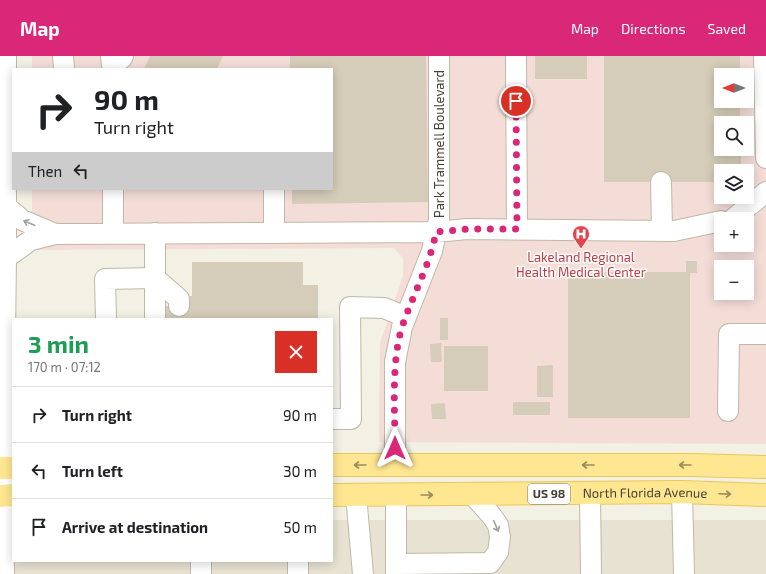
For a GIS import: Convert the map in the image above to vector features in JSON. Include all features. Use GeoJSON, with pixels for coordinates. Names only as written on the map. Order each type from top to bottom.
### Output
{"type":"FeatureCollection","features":[{"type":"Feature","properties":{"kind":"main road","name":"US 98"},"geometry":{"type":"LineString","coordinates":[[333,465],[684,465],[766,467]]}},
{"type":"Feature","properties":{"kind":"main road","name":"North Florida Avenue"},"geometry":{"type":"LineString","coordinates":[[333,495],[590,494],[682,492],[766,495]]}},
{"type":"Feature","properties":{"kind":"street"},"geometry":{"type":"LineString","coordinates":[[4,574],[6,468],[6,206],[9,101],[6,56]]}},
{"type":"Feature","properties":{"kind":"street"},"geometry":{"type":"LineString","coordinates":[[63,56],[64,68]]}},
{"type":"Feature","properties":{"kind":"street","name":"Park Trammell Boulevard"},"geometry":{"type":"LineString","coordinates":[[395,464],[395,362],[402,328],[432,251],[439,220],[439,56]]}},
{"type":"Feature","properties":{"kind":"street"},"geometry":{"type":"LineString","coordinates":[[516,56],[517,229]]}},
{"type":"Feature","properties":{"kind":"street"},"geometry":{"type":"LineString","coordinates":[[764,56],[766,158]]}},
{"type":"Feature","properties":{"kind":"street"},"geometry":{"type":"LineString","coordinates":[[661,182],[662,230]]}},
{"type":"Feature","properties":{"kind":"street"},"geometry":{"type":"LineString","coordinates":[[113,190],[113,233]]}},
{"type":"Feature","properties":{"kind":"street"},"geometry":{"type":"LineString","coordinates":[[274,190],[274,232]]}},
{"type":"Feature","properties":{"kind":"street"},"geometry":{"type":"LineString","coordinates":[[742,212],[766,192]]}},
{"type":"Feature","properties":{"kind":"street"},"geometry":{"type":"LineString","coordinates":[[6,206],[22,220],[55,234]]}},
{"type":"Feature","properties":{"kind":"street"},"geometry":{"type":"LineString","coordinates":[[6,258],[31,240],[55,234],[436,232],[467,229],[674,230],[714,222]]}},
{"type":"Feature","properties":{"kind":"street"},"geometry":{"type":"LineString","coordinates":[[155,233],[155,318]]}},
{"type":"Feature","properties":{"kind":"street"},"geometry":{"type":"LineString","coordinates":[[106,318],[105,279],[155,278],[179,299],[179,306]]}},
{"type":"Feature","properties":{"kind":"street"},"geometry":{"type":"LineString","coordinates":[[333,420],[351,420],[350,307],[384,308],[406,317]]}},
{"type":"Feature","properties":{"kind":"street"},"geometry":{"type":"LineString","coordinates":[[728,411],[729,334],[766,334]]}},
{"type":"Feature","properties":{"kind":"street"},"geometry":{"type":"LineString","coordinates":[[682,492],[684,574]]}},
{"type":"Feature","properties":{"kind":"street"},"geometry":{"type":"LineString","coordinates":[[590,494],[591,574]]}},
{"type":"Feature","properties":{"kind":"street"},"geometry":{"type":"LineString","coordinates":[[356,495],[363,574]]}},
{"type":"Feature","properties":{"kind":"street"},"geometry":{"type":"LineString","coordinates":[[396,495],[396,569],[490,563],[498,552],[500,537],[498,525],[473,495]]}},
{"type":"Feature","properties":{"kind":"street"},"geometry":{"type":"LineString","coordinates":[[201,562],[201,574]]}},
{"type":"Feature","properties":{"kind":"street"},"geometry":{"type":"LineString","coordinates":[[298,562],[298,574]]}},
{"type":"Feature","properties":{"kind":"shaded area","name":"Lakeland Regional Health Medical Center"},"geometry":{"type":"Polygon","coordinates":[[[32,56],[766,56],[766,444],[379,442],[380,343],[403,276],[403,258],[394,248],[32,250],[32,190],[333,190],[333,68],[32,68],[32,56]]]}},
{"type":"Feature","properties":{"kind":"shaded area"},"geometry":{"type":"Polygon","coordinates":[[[333,520],[387,520],[387,574],[211,574],[211,562],[333,562],[333,520]]]}},
{"type":"Feature","properties":{"kind":"shaded area"},"geometry":{"type":"Polygon","coordinates":[[[405,520],[581,520],[581,574],[405,574],[405,520]]]}},
{"type":"Feature","properties":{"kind":"shaded area"},"geometry":{"type":"Polygon","coordinates":[[[600,520],[766,520],[766,574],[600,574],[600,520]]]}},
{"type":"Feature","properties":{"kind":"shaded area"},"geometry":{"type":"Polygon","coordinates":[[[14,562],[192,562],[192,574],[14,574],[14,562]]]}},
{"type":"Feature","properties":{"kind":"building"},"geometry":{"type":"Polygon","coordinates":[[[150,56],[223,56],[217,68],[144,68],[150,56]]]}},
{"type":"Feature","properties":{"kind":"building"},"geometry":{"type":"Polygon","coordinates":[[[290,56],[426,56],[428,202],[292,204],[292,190],[333,190],[333,68],[290,68],[290,56]]]}},
{"type":"Feature","properties":{"kind":"building"},"geometry":{"type":"Polygon","coordinates":[[[535,56],[587,56],[587,79],[535,79],[535,56]]]}},
{"type":"Feature","properties":{"kind":"building"},"geometry":{"type":"Polygon","coordinates":[[[604,56],[740,56],[740,68],[714,68],[714,108],[740,108],[740,116],[714,116],[714,156],[741,156],[741,164],[714,164],[714,182],[604,182],[604,56]]]}},
{"type":"Feature","properties":{"kind":"building"},"geometry":{"type":"Polygon","coordinates":[[[686,261],[697,261],[697,273],[690,273],[690,418],[568,418],[568,272],[686,272],[686,261]]]}},
{"type":"Feature","properties":{"kind":"building"},"geometry":{"type":"Polygon","coordinates":[[[192,262],[303,262],[303,285],[318,285],[318,318],[165,318],[165,306],[187,306],[187,296],[192,296],[192,262]]]}},
{"type":"Feature","properties":{"kind":"building"},"geometry":{"type":"Polygon","coordinates":[[[440,318],[448,318],[448,340],[440,340],[440,318]]]}},
{"type":"Feature","properties":{"kind":"building"},"geometry":{"type":"Polygon","coordinates":[[[441,343],[442,362],[431,362],[430,344],[441,343]]]}},
{"type":"Feature","properties":{"kind":"building"},"geometry":{"type":"Polygon","coordinates":[[[444,346],[488,346],[488,391],[444,391],[444,346]]]}},
{"type":"Feature","properties":{"kind":"building"},"geometry":{"type":"Polygon","coordinates":[[[553,365],[553,397],[537,397],[537,366],[553,365]]]}},
{"type":"Feature","properties":{"kind":"building"},"geometry":{"type":"Polygon","coordinates":[[[513,402],[550,402],[550,415],[513,415],[513,402]]]}},
{"type":"Feature","properties":{"kind":"building"},"geometry":{"type":"Polygon","coordinates":[[[445,403],[446,419],[432,419],[431,404],[445,403]]]}},
{"type":"Feature","properties":{"kind":"place","name":"Lakeland Regional Health Medical Center"},"geometry":{"type":"Point","coordinates":[581,249]}},
{"type":"Feature","properties":{"kind":"route"},"geometry":{"type":"LineString","coordinates":[[395,448],[395,362],[402,328],[432,251],[436,232],[467,229],[517,229],[516,101]]}}]}
